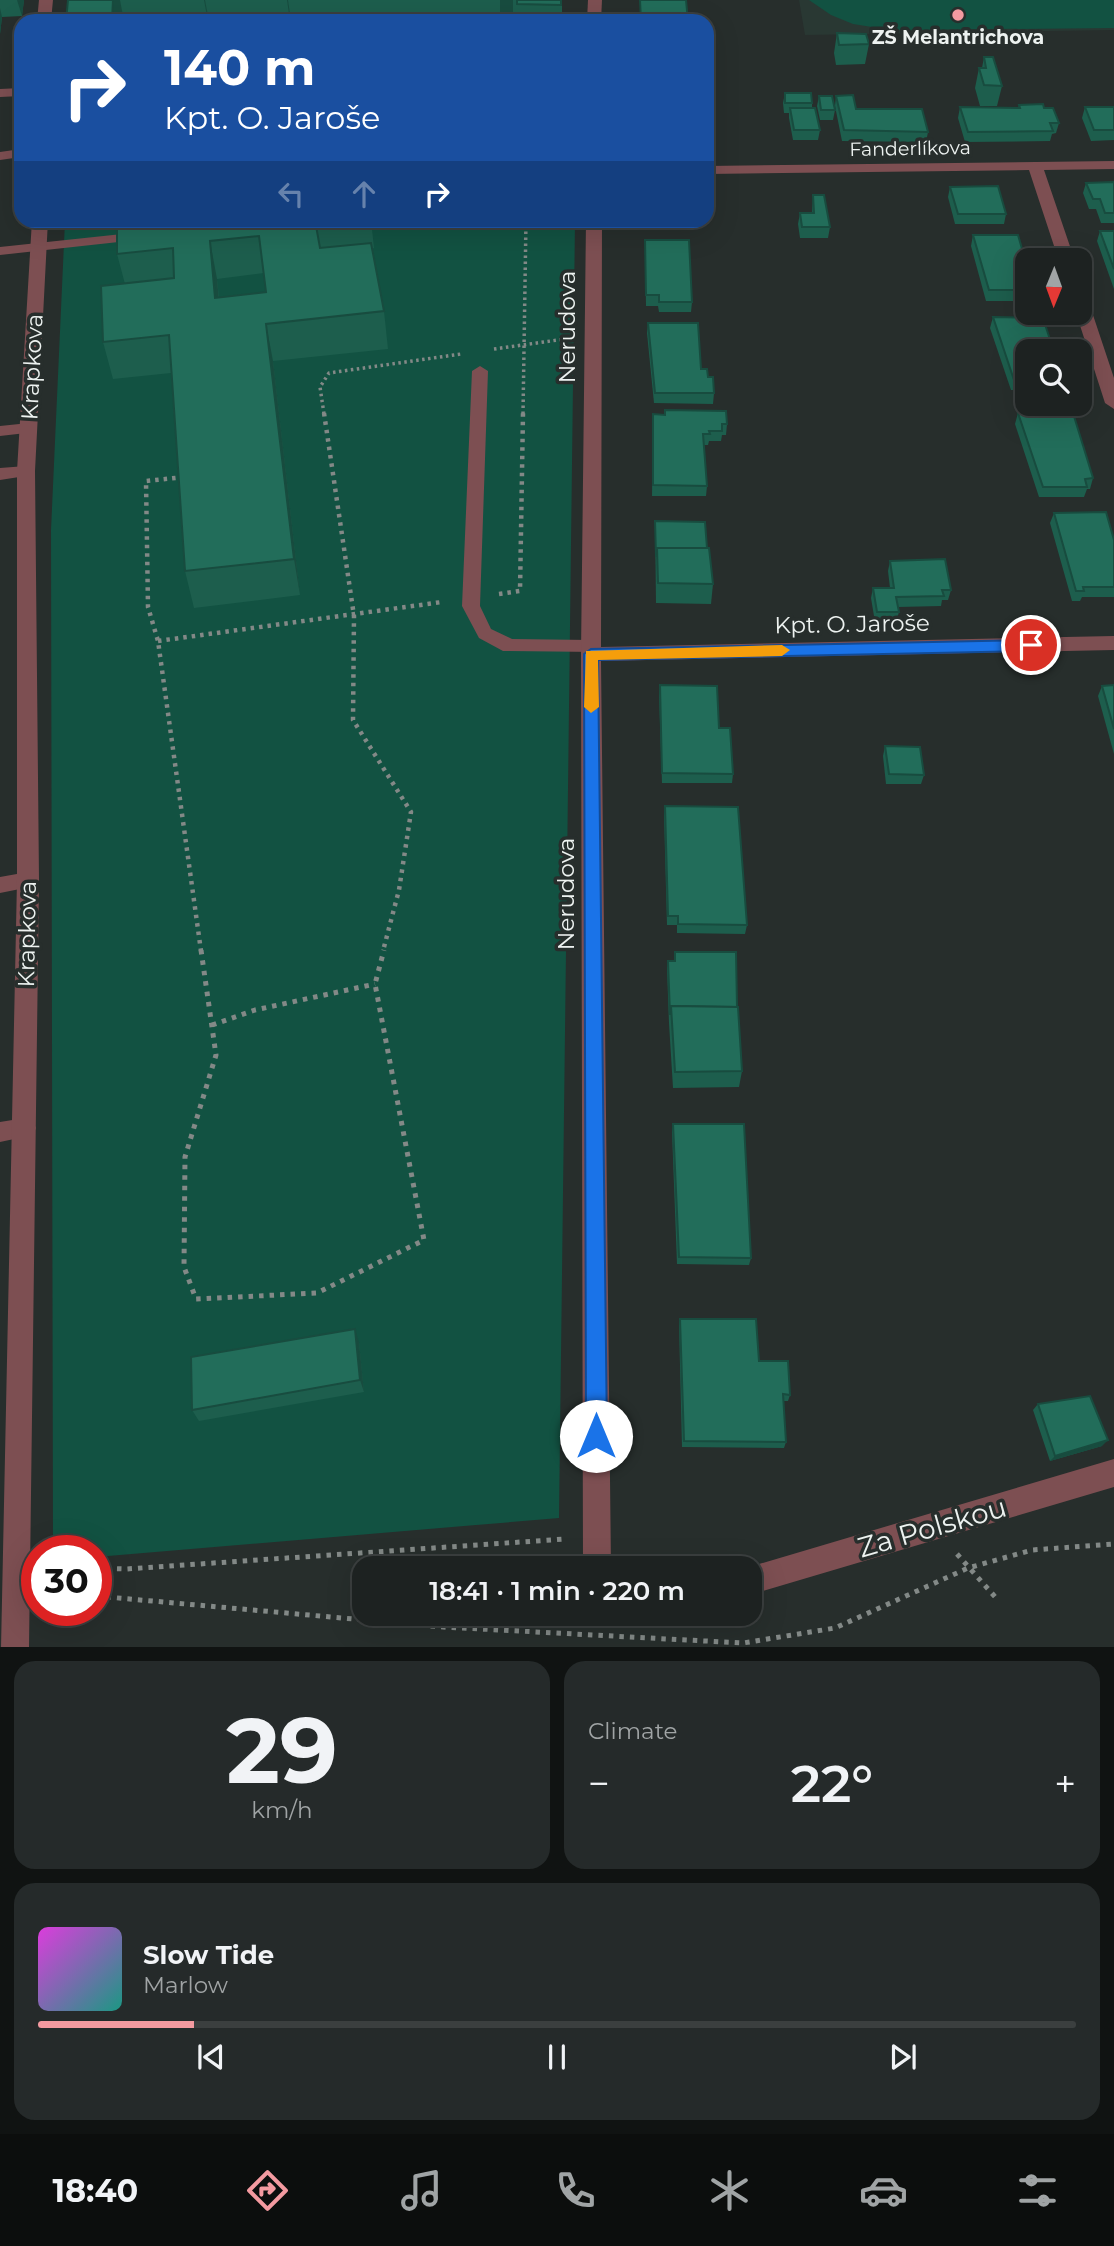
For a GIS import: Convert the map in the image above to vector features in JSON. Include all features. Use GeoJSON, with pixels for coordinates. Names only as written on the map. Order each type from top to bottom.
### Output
{"type":"FeatureCollection","features":[{"type":"Feature","properties":{"kind":"street","name":"Fanderlíkova"},"geometry":{"type":"LineString","coordinates":[[714,170],[1114,165]]}},
{"type":"Feature","properties":{"kind":"street"},"geometry":{"type":"LineString","coordinates":[[1035,166],[1063,248]]}},
{"type":"Feature","properties":{"kind":"street","name":"Krapkova"},"geometry":{"type":"LineString","coordinates":[[15,1647],[10,1388],[25,1128],[28,880],[26,471],[39,228]]}},
{"type":"Feature","properties":{"kind":"street","name":"Nerudova"},"geometry":{"type":"LineString","coordinates":[[594,228],[591,651],[597,1556]]}},
{"type":"Feature","properties":{"kind":"street"},"geometry":{"type":"LineString","coordinates":[[1089,326],[1114,403]]}},
{"type":"Feature","properties":{"kind":"street","name":"Kpt. O. Jaroše"},"geometry":{"type":"LineString","coordinates":[[591,651],[1114,643]]}},
{"type":"Feature","properties":{"kind":"street","name":"Za Polskou"},"geometry":{"type":"LineString","coordinates":[[762,1576],[1114,1473]]}},
{"type":"Feature","properties":{"kind":"lane"},"geometry":{"type":"LineString","coordinates":[[0,251],[163,234]]}},
{"type":"Feature","properties":{"kind":"lane"},"geometry":{"type":"LineString","coordinates":[[480,371],[471,606],[485,633],[509,646],[591,651]]}},
{"type":"Feature","properties":{"kind":"lane"},"geometry":{"type":"LineString","coordinates":[[0,431],[29,428]]}},
{"type":"Feature","properties":{"kind":"lane"},"geometry":{"type":"LineString","coordinates":[[0,474],[26,471]]}},
{"type":"Feature","properties":{"kind":"lane"},"geometry":{"type":"LineString","coordinates":[[0,885],[28,880]]}},
{"type":"Feature","properties":{"kind":"lane"},"geometry":{"type":"LineString","coordinates":[[0,1132],[25,1128]]}},
{"type":"Feature","properties":{"kind":"path"},"geometry":{"type":"LineString","coordinates":[[158,641],[520,591],[526,228]]}},
{"type":"Feature","properties":{"kind":"path"},"geometry":{"type":"LineString","coordinates":[[486,351],[593,334]]}},
{"type":"Feature","properties":{"kind":"path"},"geometry":{"type":"LineString","coordinates":[[185,477],[146,481],[148,607],[158,641],[216,1055],[185,1157],[184,1267],[196,1298],[317,1293],[424,1240],[374,984],[399,890],[411,813],[353,720],[354,616],[320,387],[329,373],[474,352]]}},
{"type":"Feature","properties":{"kind":"path"},"geometry":{"type":"LineString","coordinates":[[212,1025],[255,1010],[374,984]]}},
{"type":"Feature","properties":{"kind":"path"},"geometry":{"type":"LineString","coordinates":[[935,1526],[997,1599]]}},
{"type":"Feature","properties":{"kind":"path"},"geometry":{"type":"LineString","coordinates":[[112,1569],[597,1536]]}},
{"type":"Feature","properties":{"kind":"path"},"geometry":{"type":"LineString","coordinates":[[112,1597],[443,1627],[743,1643],[835,1628],[968,1568],[1032,1550],[1114,1544]]}},
{"type":"Feature","properties":{"kind":"shaded area","name":"ZŠ Melantrichova"},"geometry":{"type":"Polygon","coordinates":[[[799,0],[1114,0],[1114,30],[805,35],[799,0]]]}},
{"type":"Feature","properties":{"kind":"green space","name":"ZŠ Melantrichova"},"geometry":{"type":"Polygon","coordinates":[[[809,0],[1114,0],[1114,28],[891,30],[853,24],[831,15],[809,0]]]}},
{"type":"Feature","properties":{"kind":"green space"},"geometry":{"type":"Polygon","coordinates":[[[65,228],[575,228],[559,1518],[112,1556],[112,1535],[53,1535],[51,530],[65,228]]]}},
{"type":"Feature","properties":{"kind":"building"},"geometry":{"type":"Polygon","coordinates":[[[68,0],[113,0],[112,14],[67,14],[68,0]]]}},
{"type":"Feature","properties":{"kind":"building"},"geometry":{"type":"Polygon","coordinates":[[[517,0],[561,0],[561,5],[517,4],[517,0]]]}},
{"type":"Feature","properties":{"kind":"building"},"geometry":{"type":"Polygon","coordinates":[[[640,0],[686,0],[687,14],[641,14],[640,0]]]}},
{"type":"Feature","properties":{"kind":"building"},"geometry":{"type":"Polygon","coordinates":[[[837,33],[866,34],[869,44],[839,45],[837,33]]]}},
{"type":"Feature","properties":{"kind":"building"},"geometry":{"type":"Polygon","coordinates":[[[984,57],[993,57],[1002,86],[984,85],[979,68],[986,68],[984,57]]]}},
{"type":"Feature","properties":{"kind":"building"},"geometry":{"type":"Polygon","coordinates":[[[785,93],[811,93],[812,103],[785,103],[785,93]]]}},
{"type":"Feature","properties":{"kind":"building"},"geometry":{"type":"Polygon","coordinates":[[[853,95],[856,109],[922,109],[928,132],[844,130],[836,96],[853,95]]]}},
{"type":"Feature","properties":{"kind":"building"},"geometry":{"type":"Polygon","coordinates":[[[819,96],[832,96],[835,110],[821,110],[819,96]]]}},
{"type":"Feature","properties":{"kind":"building"},"geometry":{"type":"Polygon","coordinates":[[[1043,104],[1044,108],[1053,108],[1059,123],[1050,123],[1053,131],[968,132],[960,107],[1020,108],[1019,105],[1043,104]]]}},
{"type":"Feature","properties":{"kind":"building"},"geometry":{"type":"Polygon","coordinates":[[[1085,107],[1114,107],[1114,130],[1094,130],[1085,107]]]}},
{"type":"Feature","properties":{"kind":"building"},"geometry":{"type":"Polygon","coordinates":[[[790,108],[815,108],[820,130],[794,130],[790,108]]]}},
{"type":"Feature","properties":{"kind":"building"},"geometry":{"type":"Polygon","coordinates":[[[1114,182],[1114,213],[1105,213],[1100,199],[1093,199],[1086,183],[1114,182]]]}},
{"type":"Feature","properties":{"kind":"building"},"geometry":{"type":"Polygon","coordinates":[[[998,186],[1006,214],[958,214],[950,187],[998,186]]]}},
{"type":"Feature","properties":{"kind":"building"},"geometry":{"type":"Polygon","coordinates":[[[813,195],[824,195],[830,227],[802,227],[800,213],[814,213],[813,195]]]}},
{"type":"Feature","properties":{"kind":"building"},"geometry":{"type":"Polygon","coordinates":[[[117,228],[316,228],[320,248],[371,243],[384,311],[266,324],[294,559],[185,571],[169,335],[103,342],[101,286],[174,278],[173,248],[117,254],[117,228]],[[259,236],[210,241],[215,298],[266,292],[259,236]]]}},
{"type":"Feature","properties":{"kind":"building"},"geometry":{"type":"Polygon","coordinates":[[[1100,231],[1114,231],[1114,269],[1100,231]]]}},
{"type":"Feature","properties":{"kind":"building"},"geometry":{"type":"Polygon","coordinates":[[[973,235],[1018,235],[1022,248],[1015,248],[1015,290],[989,290],[973,235]]]}},
{"type":"Feature","properties":{"kind":"building"},"geometry":{"type":"Polygon","coordinates":[[[645,240],[689,240],[692,302],[659,302],[659,295],[646,295],[645,240]]]}},
{"type":"Feature","properties":{"kind":"building"},"geometry":{"type":"Polygon","coordinates":[[[993,317],[1015,317],[1015,326],[1046,326],[1050,339],[1015,339],[1014,380],[993,317]]]}},
{"type":"Feature","properties":{"kind":"building"},"geometry":{"type":"Polygon","coordinates":[[[648,323],[698,323],[701,369],[707,369],[708,377],[713,377],[714,393],[655,393],[648,323]]]}},
{"type":"Feature","properties":{"kind":"building"},"geometry":{"type":"Polygon","coordinates":[[[665,410],[726,411],[727,424],[722,424],[722,431],[703,434],[707,486],[653,485],[653,414],[665,415],[665,410]]]}},
{"type":"Feature","properties":{"kind":"building"},"geometry":{"type":"Polygon","coordinates":[[[1019,416],[1074,416],[1093,478],[1085,479],[1087,487],[1043,487],[1019,416]]]}},
{"type":"Feature","properties":{"kind":"building"},"geometry":{"type":"Polygon","coordinates":[[[1106,512],[1114,540],[1114,587],[1083,587],[1084,591],[1076,591],[1054,513],[1106,512]]]}},
{"type":"Feature","properties":{"kind":"building"},"geometry":{"type":"Polygon","coordinates":[[[655,521],[705,522],[707,548],[657,548],[656,557],[655,521]]]}},
{"type":"Feature","properties":{"kind":"building"},"geometry":{"type":"Polygon","coordinates":[[[657,548],[709,548],[713,584],[658,583],[657,548]]]}},
{"type":"Feature","properties":{"kind":"building"},"geometry":{"type":"Polygon","coordinates":[[[945,559],[951,590],[942,590],[944,596],[896,597],[899,612],[877,612],[873,588],[894,588],[890,561],[945,559]]]}},
{"type":"Feature","properties":{"kind":"building"},"geometry":{"type":"Polygon","coordinates":[[[660,685],[717,686],[719,728],[730,728],[733,774],[662,773],[660,685]]]}},
{"type":"Feature","properties":{"kind":"building"},"geometry":{"type":"Polygon","coordinates":[[[1114,685],[1114,729],[1102,686],[1114,685]]]}},
{"type":"Feature","properties":{"kind":"building"},"geometry":{"type":"Polygon","coordinates":[[[885,746],[920,747],[924,775],[889,774],[885,746]]]}},
{"type":"Feature","properties":{"kind":"building"},"geometry":{"type":"Polygon","coordinates":[[[665,806],[738,807],[747,925],[678,924],[678,916],[668,916],[665,806]]]}},
{"type":"Feature","properties":{"kind":"building"},"geometry":{"type":"Polygon","coordinates":[[[675,952],[736,952],[737,1007],[671,1006],[670,1015],[668,961],[675,961],[675,952]]]}},
{"type":"Feature","properties":{"kind":"building"},"geometry":{"type":"Polygon","coordinates":[[[671,1006],[738,1007],[742,1071],[675,1072],[671,1006]]]}},
{"type":"Feature","properties":{"kind":"building"},"geometry":{"type":"Polygon","coordinates":[[[673,1124],[744,1124],[751,1258],[679,1257],[673,1124]]]}},
{"type":"Feature","properties":{"kind":"building"},"geometry":{"type":"Polygon","coordinates":[[[680,1319],[756,1319],[759,1361],[788,1361],[790,1395],[783,1394],[786,1442],[684,1441],[680,1319]]]}},
{"type":"Feature","properties":{"kind":"building"},"geometry":{"type":"Polygon","coordinates":[[[355,1329],[360,1380],[192,1410],[191,1357],[355,1329]]]}},
{"type":"Feature","properties":{"kind":"building"},"geometry":{"type":"Polygon","coordinates":[[[1090,1396],[1108,1440],[1055,1456],[1038,1404],[1090,1396]]]}},
{"type":"Feature","properties":{"kind":"slow traffic"},"geometry":{"type":"LineString","coordinates":[[591,707],[591,654],[782,650]]}},
{"type":"Feature","properties":{"kind":"place","name":"ZŠ Melantrichova"},"geometry":{"type":"Point","coordinates":[958,15]}},
{"type":"Feature","properties":{"kind":"route"},"geometry":{"type":"LineString","coordinates":[[596,1436],[591,654],[1031,645]]}}]}
